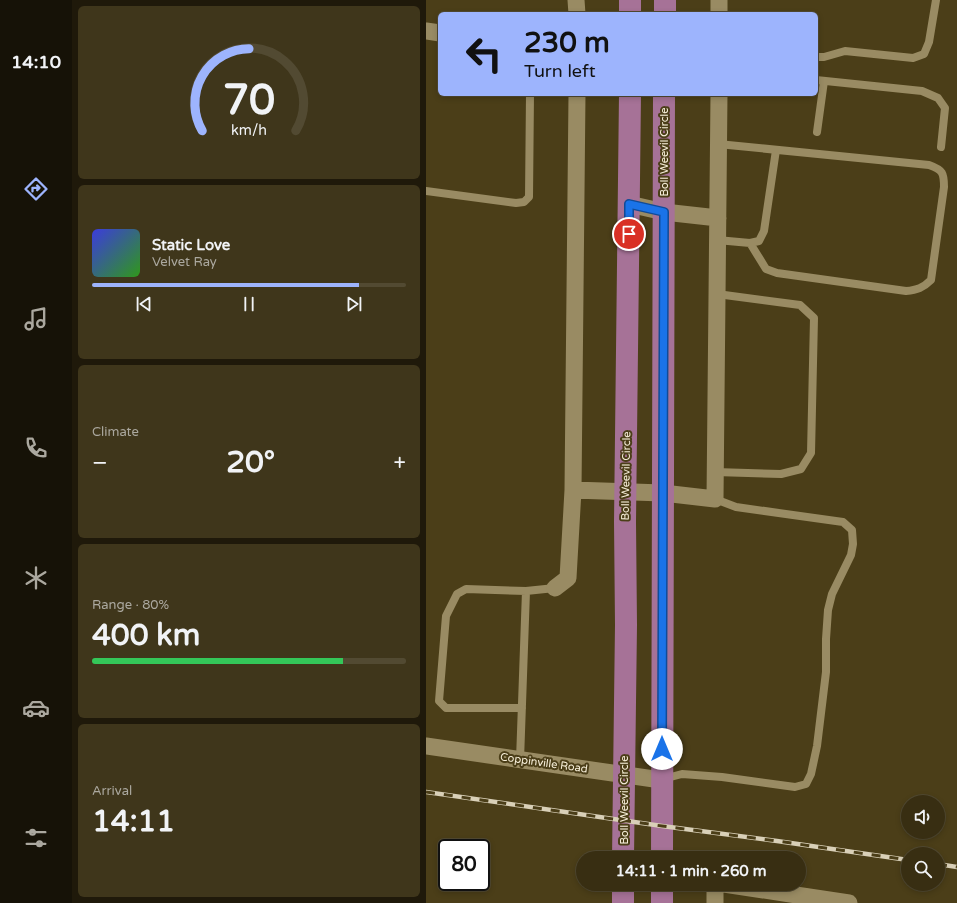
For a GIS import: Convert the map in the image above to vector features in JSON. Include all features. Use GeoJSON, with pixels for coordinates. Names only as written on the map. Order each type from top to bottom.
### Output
{"type":"FeatureCollection","features":[{"type":"Feature","properties":{"kind":"highway"},"geometry":{"type":"LineString","coordinates":[[630,0],[630,12]]}},
{"type":"Feature","properties":{"kind":"highway"},"geometry":{"type":"LineString","coordinates":[[665,0],[665,12]]}},
{"type":"Feature","properties":{"kind":"highway","name":"Boll Weevil Circle"},"geometry":{"type":"LineString","coordinates":[[623,851],[630,96]]}},
{"type":"Feature","properties":{"kind":"highway","name":"Boll Weevil Circle"},"geometry":{"type":"LineString","coordinates":[[662,851],[664,96]]}},
{"type":"Feature","properties":{"kind":"highway"},"geometry":{"type":"LineString","coordinates":[[623,891],[623,903]]}},
{"type":"Feature","properties":{"kind":"highway"},"geometry":{"type":"LineString","coordinates":[[662,891],[662,903]]}},
{"type":"Feature","properties":{"kind":"street"},"geometry":{"type":"LineString","coordinates":[[576,0],[577,12]]}},
{"type":"Feature","properties":{"kind":"street"},"geometry":{"type":"LineString","coordinates":[[719,0],[719,12]]}},
{"type":"Feature","properties":{"kind":"street"},"geometry":{"type":"LineString","coordinates":[[426,31],[438,33]]}},
{"type":"Feature","properties":{"kind":"street"},"geometry":{"type":"LineString","coordinates":[[555,588],[568,578],[574,490],[577,96]]}},
{"type":"Feature","properties":{"kind":"street"},"geometry":{"type":"LineString","coordinates":[[574,490],[663,493],[715,499],[719,96]]}},
{"type":"Feature","properties":{"kind":"street"},"geometry":{"type":"LineString","coordinates":[[629,204],[664,212],[718,218]]}},
{"type":"Feature","properties":{"kind":"street","name":"Coppinville Road"},"geometry":{"type":"LineString","coordinates":[[426,746],[661,780]]}},
{"type":"Feature","properties":{"kind":"street"},"geometry":{"type":"LineString","coordinates":[[715,891],[715,903]]}},
{"type":"Feature","properties":{"kind":"street"},"geometry":{"type":"LineString","coordinates":[[767,891],[849,903]]}},
{"type":"Feature","properties":{"kind":"street"},"geometry":{"type":"LineString","coordinates":[[772,903],[791,895]]}},
{"type":"Feature","properties":{"kind":"lane"},"geometry":{"type":"LineString","coordinates":[[818,57],[824,57],[845,51],[913,58],[924,54],[930,42],[936,0]]}},
{"type":"Feature","properties":{"kind":"lane"},"geometry":{"type":"LineString","coordinates":[[817,132],[820,80],[922,91],[938,98],[945,108],[941,147]]}},
{"type":"Feature","properties":{"kind":"lane"},"geometry":{"type":"LineString","coordinates":[[426,191],[516,203],[524,202],[529,197],[530,96]]}},
{"type":"Feature","properties":{"kind":"lane"},"geometry":{"type":"LineString","coordinates":[[718,144],[929,165],[938,168],[944,176],[944,187],[931,280],[925,286],[917,290],[906,290],[777,273],[766,269],[750,243]]}},
{"type":"Feature","properties":{"kind":"lane"},"geometry":{"type":"LineString","coordinates":[[718,240],[750,243],[759,241],[764,231],[776,150]]}},
{"type":"Feature","properties":{"kind":"lane"},"geometry":{"type":"LineString","coordinates":[[715,472],[781,474],[801,469],[811,453],[814,318],[800,305],[717,294]]}},
{"type":"Feature","properties":{"kind":"lane"},"geometry":{"type":"LineString","coordinates":[[661,780],[682,774],[722,777],[795,787],[806,784],[811,774],[817,746],[826,672],[828,610],[832,594],[851,555],[853,544],[852,530],[843,522],[736,507],[715,499]]}},
{"type":"Feature","properties":{"kind":"lane"},"geometry":{"type":"LineString","coordinates":[[522,708],[446,708],[439,701],[446,616],[457,594],[466,589],[526,591],[555,588]]}},
{"type":"Feature","properties":{"kind":"lane"},"geometry":{"type":"LineString","coordinates":[[520,760],[526,591]]}},
{"type":"Feature","properties":{"kind":"railway"},"geometry":{"type":"LineString","coordinates":[[426,792],[901,859]]}},
{"type":"Feature","properties":{"kind":"railway"},"geometry":{"type":"LineString","coordinates":[[945,865],[957,867]]}},
{"type":"Feature","properties":{"kind":"route"},"geometry":{"type":"LineString","coordinates":[[629,234],[629,204],[664,212],[662,749]]}}]}
